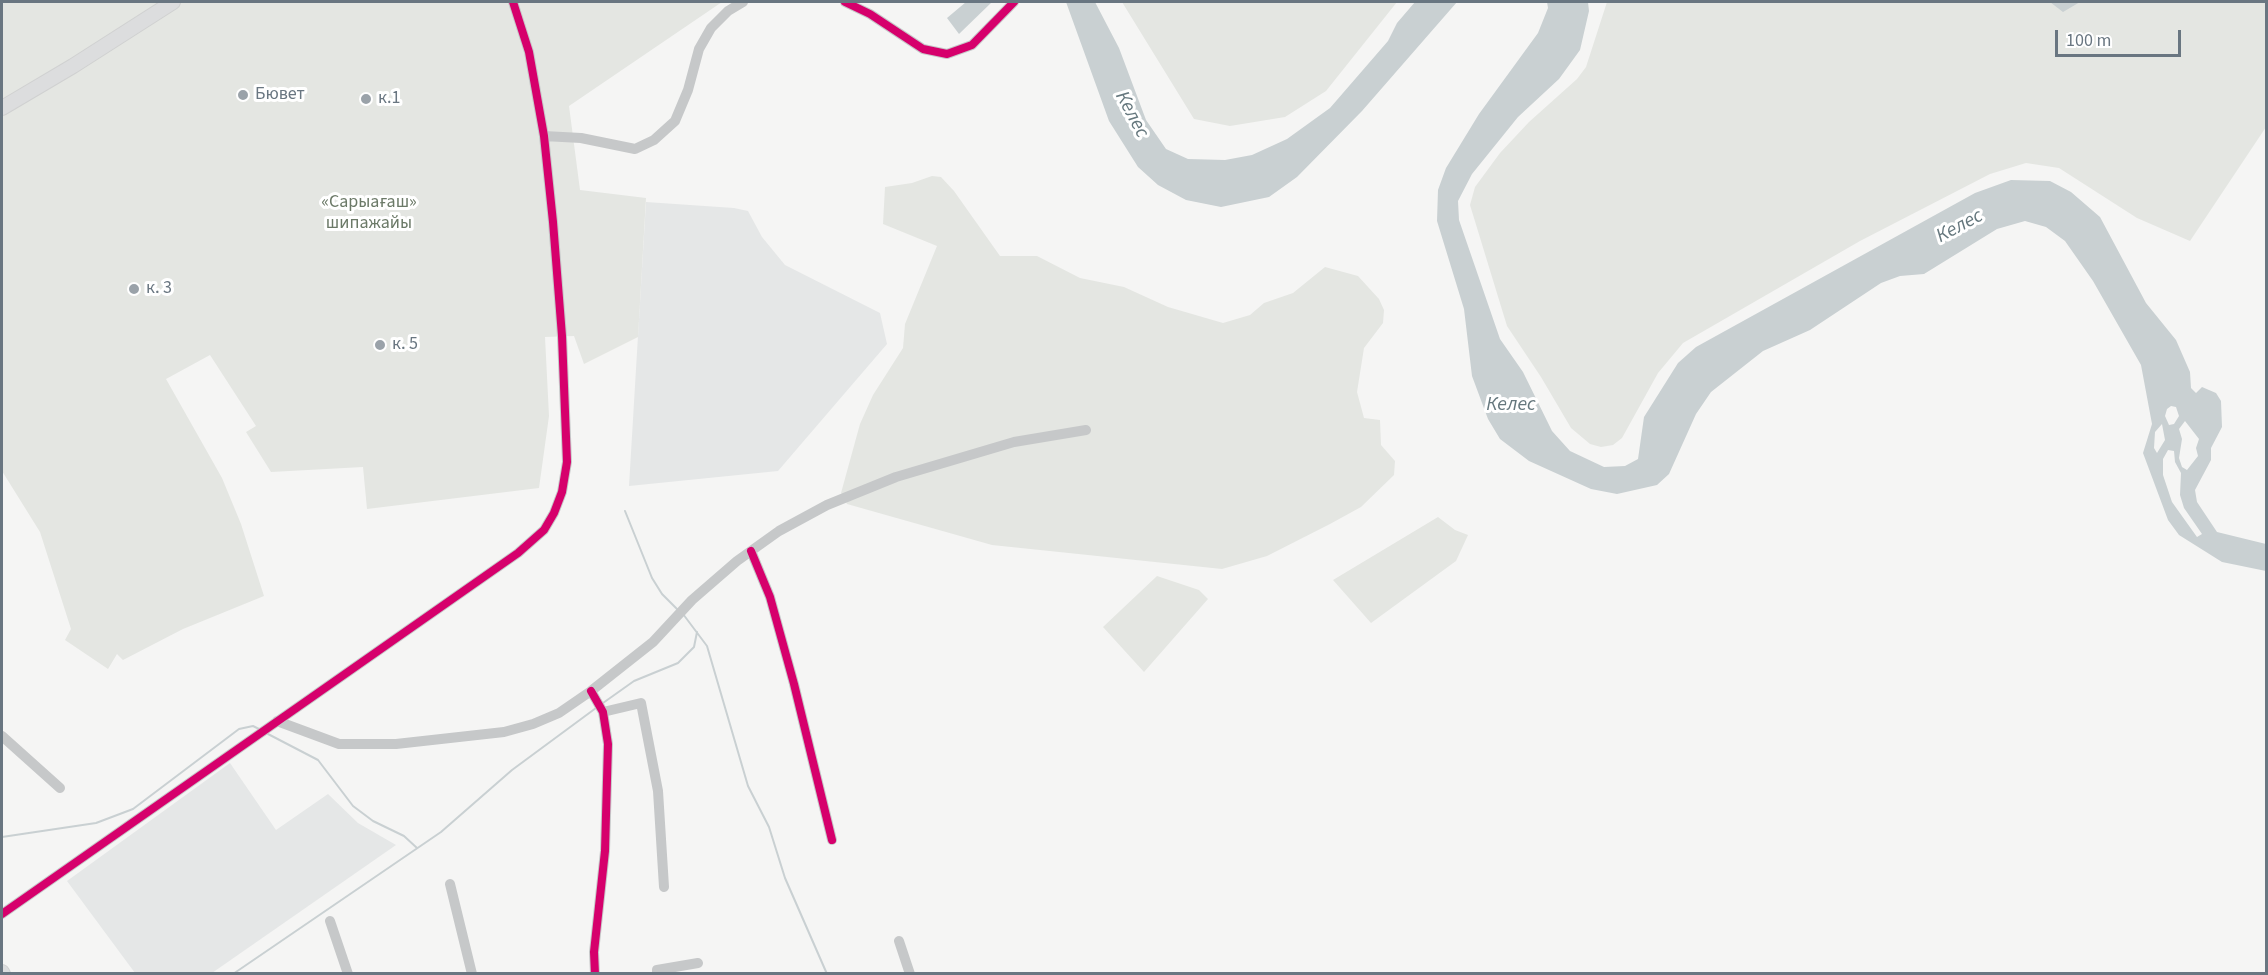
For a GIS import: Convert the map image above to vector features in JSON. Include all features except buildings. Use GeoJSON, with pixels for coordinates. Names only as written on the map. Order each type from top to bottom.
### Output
{"type":"FeatureCollection","features":[{"type":"Feature","properties":{"kind":"main road"},"geometry":{"type":"LineString","coordinates":[[2,108],[56,77],[173,2]]}},
{"type":"Feature","properties":{"kind":"street"},"geometry":{"type":"LineString","coordinates":[[2,914],[518,553],[544,530],[554,513],[562,492],[567,462],[562,336],[543,136],[529,52],[513,2]]}},
{"type":"Feature","properties":{"kind":"street"},"geometry":{"type":"LineString","coordinates":[[543,136],[581,138],[635,149],[654,140],[675,121],[688,90],[699,49],[711,28],[728,11],[742,2]]}},
{"type":"Feature","properties":{"kind":"street"},"geometry":{"type":"LineString","coordinates":[[845,2],[870,14],[923,48],[947,54],[972,45],[1014,2]]}},
{"type":"Feature","properties":{"kind":"street"},"geometry":{"type":"LineString","coordinates":[[277,721],[339,744],[396,744],[504,732],[533,724],[558,713],[591,691],[653,642],[692,600],[752,551],[779,531],[827,504],[896,477],[1014,442],[1086,430]]}},
{"type":"Feature","properties":{"kind":"street"},"geometry":{"type":"LineString","coordinates":[[752,551],[770,597],[832,840]]}},
{"type":"Feature","properties":{"kind":"street"},"geometry":{"type":"LineString","coordinates":[[591,691],[603,712],[608,744],[606,816],[594,952],[595,974]]}},
{"type":"Feature","properties":{"kind":"street"},"geometry":{"type":"LineString","coordinates":[[603,712],[641,703],[658,791],[664,888]]}},
{"type":"Feature","properties":{"kind":"street"},"geometry":{"type":"LineString","coordinates":[[2,736],[60,788]]}},
{"type":"Feature","properties":{"kind":"street"},"geometry":{"type":"LineString","coordinates":[[450,884],[472,974]]}},
{"type":"Feature","properties":{"kind":"street"},"geometry":{"type":"LineString","coordinates":[[330,921],[348,974]]}},
{"type":"Feature","properties":{"kind":"street"},"geometry":{"type":"LineString","coordinates":[[899,941],[910,974]]}},
{"type":"Feature","properties":{"kind":"street"},"geometry":{"type":"LineString","coordinates":[[657,974],[657,969],[698,963]]}},
{"type":"Feature","properties":{"kind":"shaded area"},"geometry":{"type":"Polygon","coordinates":[[[646,202],[748,211],[762,237],[785,265],[880,313],[887,344],[778,471],[629,486],[646,202]]]}},
{"type":"Feature","properties":{"kind":"shaded area"},"geometry":{"type":"Polygon","coordinates":[[[230,763],[276,830],[328,794],[358,823],[396,845],[212,973],[135,973],[67,881],[230,763]]]}},
{"type":"Feature","properties":{"kind":"green space","name":"«Сарыағаш» шипажайы"},"geometry":{"type":"Polygon","coordinates":[[[2,2],[722,2],[569,106],[580,190],[646,198],[638,337],[584,364],[574,336],[545,337],[549,416],[539,488],[367,509],[363,467],[271,472],[246,432],[256,426],[210,355],[166,379],[222,478],[241,524],[264,596],[183,629],[123,660],[117,654],[108,669],[65,640],[71,629],[40,532],[2,471],[2,2]]]}},
{"type":"Feature","properties":{"kind":"green space"},"geometry":{"type":"Polygon","coordinates":[[[1122,2],[1397,2],[1326,91],[1285,117],[1230,126],[1194,119],[1122,2]]]}},
{"type":"Feature","properties":{"kind":"green space"},"geometry":{"type":"Polygon","coordinates":[[[1607,2],[2266,2],[2266,127],[2190,241],[2137,218],[2059,168],[2026,163],[1990,174],[1860,241],[1683,343],[1658,373],[1622,438],[1613,445],[1601,447],[1590,444],[1571,428],[1507,326],[1470,205],[1475,187],[1500,153],[1529,122],[1577,79],[1586,67],[1607,2]]]}},
{"type":"Feature","properties":{"kind":"green space"},"geometry":{"type":"Polygon","coordinates":[[[932,176],[941,177],[954,191],[1000,256],[1037,256],[1080,278],[1124,287],[1168,307],[1223,323],[1250,315],[1264,303],[1293,293],[1325,267],[1358,276],[1379,299],[1384,310],[1383,323],[1364,348],[1357,392],[1364,418],[1380,420],[1381,445],[1395,461],[1394,475],[1361,507],[1330,524],[1267,556],[1222,569],[992,545],[847,504],[841,493],[860,424],[873,395],[903,348],[905,324],[937,246],[883,224],[885,187],[912,183],[932,176]]]}},
{"type":"Feature","properties":{"kind":"green space"},"geometry":{"type":"Polygon","coordinates":[[[1438,517],[1455,530],[1468,535],[1456,561],[1371,623],[1333,580],[1438,517]]]}},
{"type":"Feature","properties":{"kind":"green space"},"geometry":{"type":"Polygon","coordinates":[[[1157,576],[1199,590],[1208,599],[1144,672],[1103,627],[1157,576]]]}},
{"type":"Feature","properties":{"kind":"water"},"geometry":{"type":"Polygon","coordinates":[[[966,2],[992,2],[959,34],[947,18],[966,2]]]}},
{"type":"Feature","properties":{"kind":"water","name":"Келес"},"geometry":{"type":"Polygon","coordinates":[[[1066,2],[1095,2],[1119,48],[1146,120],[1166,149],[1188,159],[1225,160],[1252,155],[1287,139],[1330,108],[1388,41],[1397,23],[1415,2],[1457,2],[1362,111],[1297,177],[1269,197],[1221,207],[1186,200],[1158,185],[1138,167],[1109,121],[1066,2]]]}},
{"type":"Feature","properties":{"kind":"water","name":"Келес"},"geometry":{"type":"Polygon","coordinates":[[[1547,2],[1588,2],[1589,11],[1580,50],[1559,79],[1518,117],[1472,174],[1458,201],[1459,220],[1500,339],[1523,372],[1552,431],[1570,451],[1604,467],[1625,466],[1638,459],[1644,417],[1678,363],[1696,347],[1975,193],[2011,180],[2050,181],[2071,192],[2100,217],[2146,303],[2176,340],[2190,372],[2191,388],[2196,393],[2202,387],[2216,393],[2221,401],[2222,427],[2211,448],[2211,460],[2195,490],[2197,502],[2217,532],[2266,544],[2266,571],[2222,562],[2179,535],[2168,520],[2143,453],[2152,424],[2141,365],[2093,281],[2065,241],[2046,227],[2025,221],[1997,229],[1924,274],[1900,276],[1881,283],[1810,330],[1763,351],[1711,392],[1696,414],[1669,474],[1657,485],[1617,494],[1591,489],[1529,461],[1500,439],[1488,419],[1472,376],[1464,309],[1437,221],[1438,190],[1446,168],[1479,114],[1538,33],[1548,8],[1547,2]],[[2171,406],[2167,409],[2165,416],[2169,425],[2174,424],[2179,416],[2176,407],[2171,406]],[[2185,421],[2179,429],[2182,439],[2179,458],[2182,467],[2187,470],[2198,456],[2196,448],[2199,439],[2185,421]],[[2162,424],[2155,432],[2154,448],[2157,453],[2165,440],[2162,424]],[[2168,450],[2163,459],[2163,475],[2172,502],[2197,537],[2202,534],[2184,508],[2180,495],[2181,473],[2175,462],[2174,451],[2168,450]]]}},
{"type":"Feature","properties":{"kind":"water"},"geometry":{"type":"Polygon","coordinates":[[[2050,2],[2080,2],[2063,12],[2050,2]]]}},
{"type":"Feature","properties":{"kind":"waterway"},"geometry":{"type":"LineString","coordinates":[[625,511],[652,578],[662,594],[678,610]]}},
{"type":"Feature","properties":{"kind":"waterway"},"geometry":{"type":"LineString","coordinates":[[683,614],[707,646],[748,786],[769,827],[785,878],[827,974]]}},
{"type":"Feature","properties":{"kind":"waterway"},"geometry":{"type":"LineString","coordinates":[[603,703],[634,681],[678,663],[694,647],[697,632]]}},
{"type":"Feature","properties":{"kind":"waterway"},"geometry":{"type":"LineString","coordinates":[[233,974],[441,832],[512,770],[596,708]]}},
{"type":"Feature","properties":{"kind":"waterway"},"geometry":{"type":"LineString","coordinates":[[2,837],[96,823],[133,809],[239,729],[253,726],[261,730]]}},
{"type":"Feature","properties":{"kind":"waterway"},"geometry":{"type":"LineString","coordinates":[[268,734],[318,760],[353,806],[373,821],[404,836],[417,848]]}},
{"type":"Feature","properties":{"kind":"cycle path"},"geometry":{"type":"LineString","coordinates":[[2,914],[518,553],[544,530],[554,513],[562,492],[567,462],[562,336],[553,222],[544,136],[529,52],[513,2]]}},
{"type":"Feature","properties":{"kind":"cycle path"},"geometry":{"type":"LineString","coordinates":[[845,2],[870,14],[923,49],[947,54],[972,45],[1014,2]]}},
{"type":"Feature","properties":{"kind":"cycle path"},"geometry":{"type":"LineString","coordinates":[[751,551],[770,597],[832,840]]}},
{"type":"Feature","properties":{"kind":"cycle path"},"geometry":{"type":"LineString","coordinates":[[591,691],[603,712],[608,744],[605,851],[594,952],[595,974]]}},
{"type":"Feature","properties":{"kind":"place","name":"Бювет"},"geometry":{"type":"Point","coordinates":[243,95]}},
{"type":"Feature","properties":{"kind":"place","name":"к.1"},"geometry":{"type":"Point","coordinates":[366,99]}},
{"type":"Feature","properties":{"kind":"place","name":"к. 3"},"geometry":{"type":"Point","coordinates":[134,289]}},
{"type":"Feature","properties":{"kind":"place","name":"к. 5"},"geometry":{"type":"Point","coordinates":[380,345]}}]}
